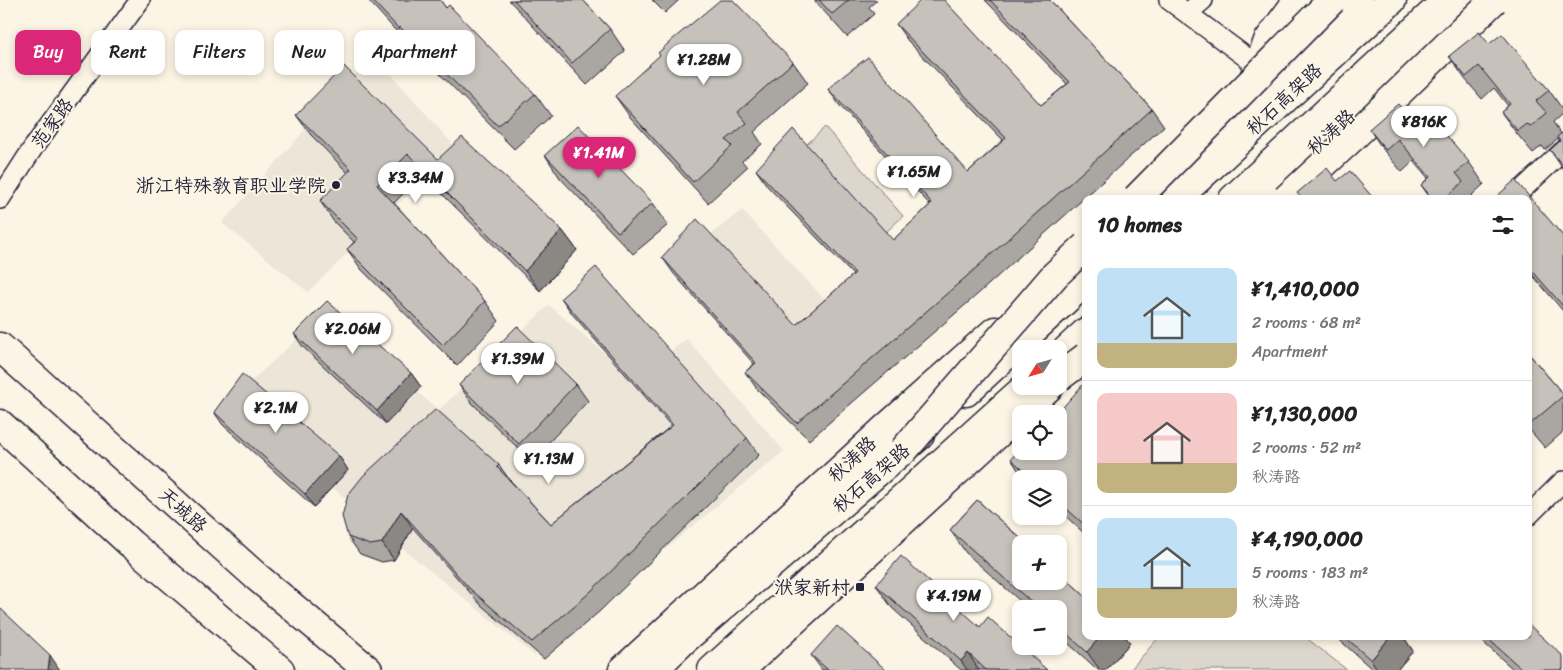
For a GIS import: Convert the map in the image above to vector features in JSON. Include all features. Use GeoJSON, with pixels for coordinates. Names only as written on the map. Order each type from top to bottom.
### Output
{"type":"FeatureCollection","features":[{"type":"Feature","properties":{"kind":"main road"},"geometry":{"type":"LineString","coordinates":[[1240,114],[1268,41],[1298,0]]}},
{"type":"Feature","properties":{"kind":"main road"},"geometry":{"type":"LineString","coordinates":[[1140,195],[1332,0]]}},
{"type":"Feature","properties":{"kind":"main road"},"geometry":{"type":"LineString","coordinates":[[1151,195],[1232,124],[1240,114],[1358,0]]}},
{"type":"Feature","properties":{"kind":"main road","name":"秋石高架路"},"geometry":{"type":"LineString","coordinates":[[1180,195],[1392,0]]}},
{"type":"Feature","properties":{"kind":"main road","name":"秋石高架路"},"geometry":{"type":"LineString","coordinates":[[1237,195],[1447,0]]}},
{"type":"Feature","properties":{"kind":"main road","name":"秋涛路"},"geometry":{"type":"LineString","coordinates":[[1261,195],[1322,141],[1469,0]]}},
{"type":"Feature","properties":{"kind":"main road"},"geometry":{"type":"LineString","coordinates":[[1290,195],[1494,0]]}},
{"type":"Feature","properties":{"kind":"main road"},"geometry":{"type":"LineString","coordinates":[[1322,141],[1462,38],[1504,0]]}},
{"type":"Feature","properties":{"kind":"main road"},"geometry":{"type":"LineString","coordinates":[[902,451],[1055,275],[1082,250]]}},
{"type":"Feature","properties":{"kind":"main road","name":"秋涛路"},"geometry":{"type":"LineString","coordinates":[[622,670],[888,426],[1082,255]]}},
{"type":"Feature","properties":{"kind":"main road","name":"秋石高架路"},"geometry":{"type":"LineString","coordinates":[[653,670],[684,640],[902,451],[1082,286]]}},
{"type":"Feature","properties":{"kind":"main road"},"geometry":{"type":"LineString","coordinates":[[1068,349],[1082,336]]}},
{"type":"Feature","properties":{"kind":"main road","name":"天城路"},"geometry":{"type":"LineString","coordinates":[[0,347],[257,577],[368,670]]}},
{"type":"Feature","properties":{"kind":"main road"},"geometry":{"type":"LineString","coordinates":[[1068,370],[1082,358]]}},
{"type":"Feature","properties":{"kind":"main road","name":"秋石高架路"},"geometry":{"type":"LineString","coordinates":[[712,670],[1017,395]]}},
{"type":"Feature","properties":{"kind":"main road"},"geometry":{"type":"LineString","coordinates":[[928,476],[1037,395]]}},
{"type":"Feature","properties":{"kind":"main road"},"geometry":{"type":"LineString","coordinates":[[740,670],[1039,395]]}},
{"type":"Feature","properties":{"kind":"main road"},"geometry":{"type":"LineString","coordinates":[[0,424],[131,544],[280,670]]}},
{"type":"Feature","properties":{"kind":"street","name":"范家路"},"geometry":{"type":"LineString","coordinates":[[0,199],[33,148],[140,0]]}},
{"type":"Feature","properties":{"kind":"street"},"geometry":{"type":"LineString","coordinates":[[1169,0],[1258,66]]}},
{"type":"Feature","properties":{"kind":"street"},"geometry":{"type":"LineString","coordinates":[[1188,13],[1203,0]]}},
{"type":"Feature","properties":{"kind":"street"},"geometry":{"type":"LineString","coordinates":[[1516,195],[1563,152]]}},
{"type":"Feature","properties":{"kind":"street"},"geometry":{"type":"LineString","coordinates":[[1532,512],[1563,481]]}},
{"type":"Feature","properties":{"kind":"shaded area","name":"浙江特殊教育职业学院"},"geometry":{"type":"Polygon","coordinates":[[[354,75],[392,75],[456,148],[308,292],[222,223],[354,75]]]}},
{"type":"Feature","properties":{"kind":"shaded area"},"geometry":{"type":"Polygon","coordinates":[[[825,127],[903,216],[884,234],[805,146],[825,127]]]}},
{"type":"Feature","properties":{"kind":"shaded area"},"geometry":{"type":"Polygon","coordinates":[[[742,210],[839,315],[808,342],[709,236],[742,210]]]}},
{"type":"Feature","properties":{"kind":"shaded area"},"geometry":{"type":"Polygon","coordinates":[[[549,305],[633,378],[687,339],[784,451],[535,656],[402,548],[377,556],[350,543],[347,519],[351,503],[228,402],[323,316],[439,410],[549,305]]]}},
{"type":"Feature","properties":{"kind":"shaded area"},"geometry":{"type":"Polygon","coordinates":[[[1156,640],[1309,640],[1347,670],[1130,670],[1156,640]]]}},
{"type":"Feature","properties":{"kind":"building"},"geometry":{"type":"Polygon","coordinates":[[[372,0],[440,0],[446,8],[449,5],[473,30],[403,30],[400,27],[399,29],[372,0]]]}},
{"type":"Feature","properties":{"kind":"building"},"geometry":{"type":"Polygon","coordinates":[[[514,0],[583,0],[610,29],[572,63],[514,0]]]}},
{"type":"Feature","properties":{"kind":"building"},"geometry":{"type":"Polygon","coordinates":[[[720,0],[733,0],[793,62],[738,112],[747,123],[726,140],[732,146],[693,182],[615,96],[660,55],[658,53],[672,40],[720,0]]]}},
{"type":"Feature","properties":{"kind":"building"},"geometry":{"type":"Polygon","coordinates":[[[819,0],[849,0],[832,14],[819,0]]]}},
{"type":"Feature","properties":{"kind":"building"},"geometry":{"type":"Polygon","coordinates":[[[921,0],[944,0],[1041,105],[1070,82],[990,0],[1050,0],[1152,109],[966,277],[797,423],[745,372],[756,363],[662,257],[697,219],[796,325],[855,273],[756,170],[793,129],[893,240],[932,203],[828,89],[868,57],[968,172],[1006,138],[896,24],[921,0]]]}},
{"type":"Feature","properties":{"kind":"building"},"geometry":{"type":"Polygon","coordinates":[[[475,32],[535,94],[498,126],[448,75],[475,75],[475,32]]]}},
{"type":"Feature","properties":{"kind":"building"},"geometry":{"type":"Polygon","coordinates":[[[1479,32],[1489,44],[1502,34],[1549,90],[1536,101],[1547,113],[1530,127],[1527,124],[1518,131],[1501,112],[1510,104],[1479,66],[1466,77],[1449,56],[1479,32]]]}},
{"type":"Feature","properties":{"kind":"building"},"geometry":{"type":"Polygon","coordinates":[[[344,66],[438,159],[462,137],[562,230],[525,271],[408,154],[377,185],[485,301],[443,345],[347,249],[358,239],[320,201],[351,169],[296,115],[335,75],[344,75],[344,66]]]}},
{"type":"Feature","properties":{"kind":"building"},"geometry":{"type":"Polygon","coordinates":[[[1398,104],[1409,117],[1422,106],[1469,162],[1456,173],[1463,182],[1448,195],[1430,195],[1421,185],[1430,177],[1398,139],[1386,150],[1369,129],[1398,104]]]}},
{"type":"Feature","properties":{"kind":"building"},"geometry":{"type":"Polygon","coordinates":[[[578,125],[653,203],[618,232],[545,155],[578,125]]]}},
{"type":"Feature","properties":{"kind":"building"},"geometry":{"type":"Polygon","coordinates":[[[1563,132],[1563,166],[1550,150],[1560,141],[1557,137],[1563,132]]]}},
{"type":"Feature","properties":{"kind":"building"},"geometry":{"type":"Polygon","coordinates":[[[1327,168],[1337,181],[1350,171],[1371,195],[1299,195],[1297,193],[1327,168]]]}},
{"type":"Feature","properties":{"kind":"building"},"geometry":{"type":"Polygon","coordinates":[[[1515,180],[1528,195],[1498,195],[1515,180]]]}},
{"type":"Feature","properties":{"kind":"building"},"geometry":{"type":"Polygon","coordinates":[[[1532,200],[1563,236],[1563,306],[1532,270],[1532,200]]]}},
{"type":"Feature","properties":{"kind":"building"},"geometry":{"type":"Polygon","coordinates":[[[596,267],[747,438],[588,594],[532,642],[469,588],[401,511],[382,543],[370,545],[348,537],[342,516],[348,495],[363,476],[436,409],[499,465],[497,467],[551,524],[673,425],[561,298],[596,267]]]}},
{"type":"Feature","properties":{"kind":"building"},"geometry":{"type":"Polygon","coordinates":[[[327,301],[411,373],[377,411],[294,334],[327,301]]]}},
{"type":"Feature","properties":{"kind":"building"},"geometry":{"type":"Polygon","coordinates":[[[517,326],[576,384],[519,444],[459,385],[517,326]]]}},
{"type":"Feature","properties":{"kind":"building"},"geometry":{"type":"Polygon","coordinates":[[[1532,358],[1563,394],[1532,422],[1532,358]]]}},
{"type":"Feature","properties":{"kind":"building"},"geometry":{"type":"Polygon","coordinates":[[[242,374],[339,456],[305,494],[214,412],[242,374]]]}},
{"type":"Feature","properties":{"kind":"building"},"geometry":{"type":"Polygon","coordinates":[[[1082,386],[1082,522],[1067,509],[1067,470],[1023,470],[1012,460],[1067,460],[1067,405],[1065,405],[1082,386]]]}},
{"type":"Feature","properties":{"kind":"building"},"geometry":{"type":"Polygon","coordinates":[[[977,500],[1017,535],[1012,535],[1012,585],[950,530],[977,500]]]}},
{"type":"Feature","properties":{"kind":"building"},"geometry":{"type":"Polygon","coordinates":[[[901,556],[980,627],[988,617],[1012,639],[1012,655],[1030,655],[1047,670],[986,670],[968,653],[961,661],[876,585],[901,556]]]}},
{"type":"Feature","properties":{"kind":"building"},"geometry":{"type":"Polygon","coordinates":[[[1067,579],[1082,593],[1082,640],[1098,640],[1087,652],[1067,634],[1067,600],[1029,600],[1018,590],[1067,590],[1067,579]]]}},
{"type":"Feature","properties":{"kind":"building"},"geometry":{"type":"Polygon","coordinates":[[[0,608],[50,655],[48,670],[0,670],[0,608]]]}},
{"type":"Feature","properties":{"kind":"building"},"geometry":{"type":"Polygon","coordinates":[[[837,626],[886,670],[828,670],[811,655],[837,626]]]}},
{"type":"Feature","properties":{"kind":"building"},"geometry":{"type":"Polygon","coordinates":[[[1532,628],[1563,656],[1563,670],[1523,670],[1489,640],[1532,640],[1532,628]]]}},
{"type":"Feature","properties":{"kind":"building"},"geometry":{"type":"Polygon","coordinates":[[[1348,640],[1388,640],[1371,660],[1348,640]]]}},
{"type":"Feature","properties":{"kind":"place","name":"浙江特殊教育职业学院"},"geometry":{"type":"Point","coordinates":[336,185]}},
{"type":"Feature","properties":{"kind":"place","name":"洑家新村"},"geometry":{"type":"Point","coordinates":[860,587]}}]}
